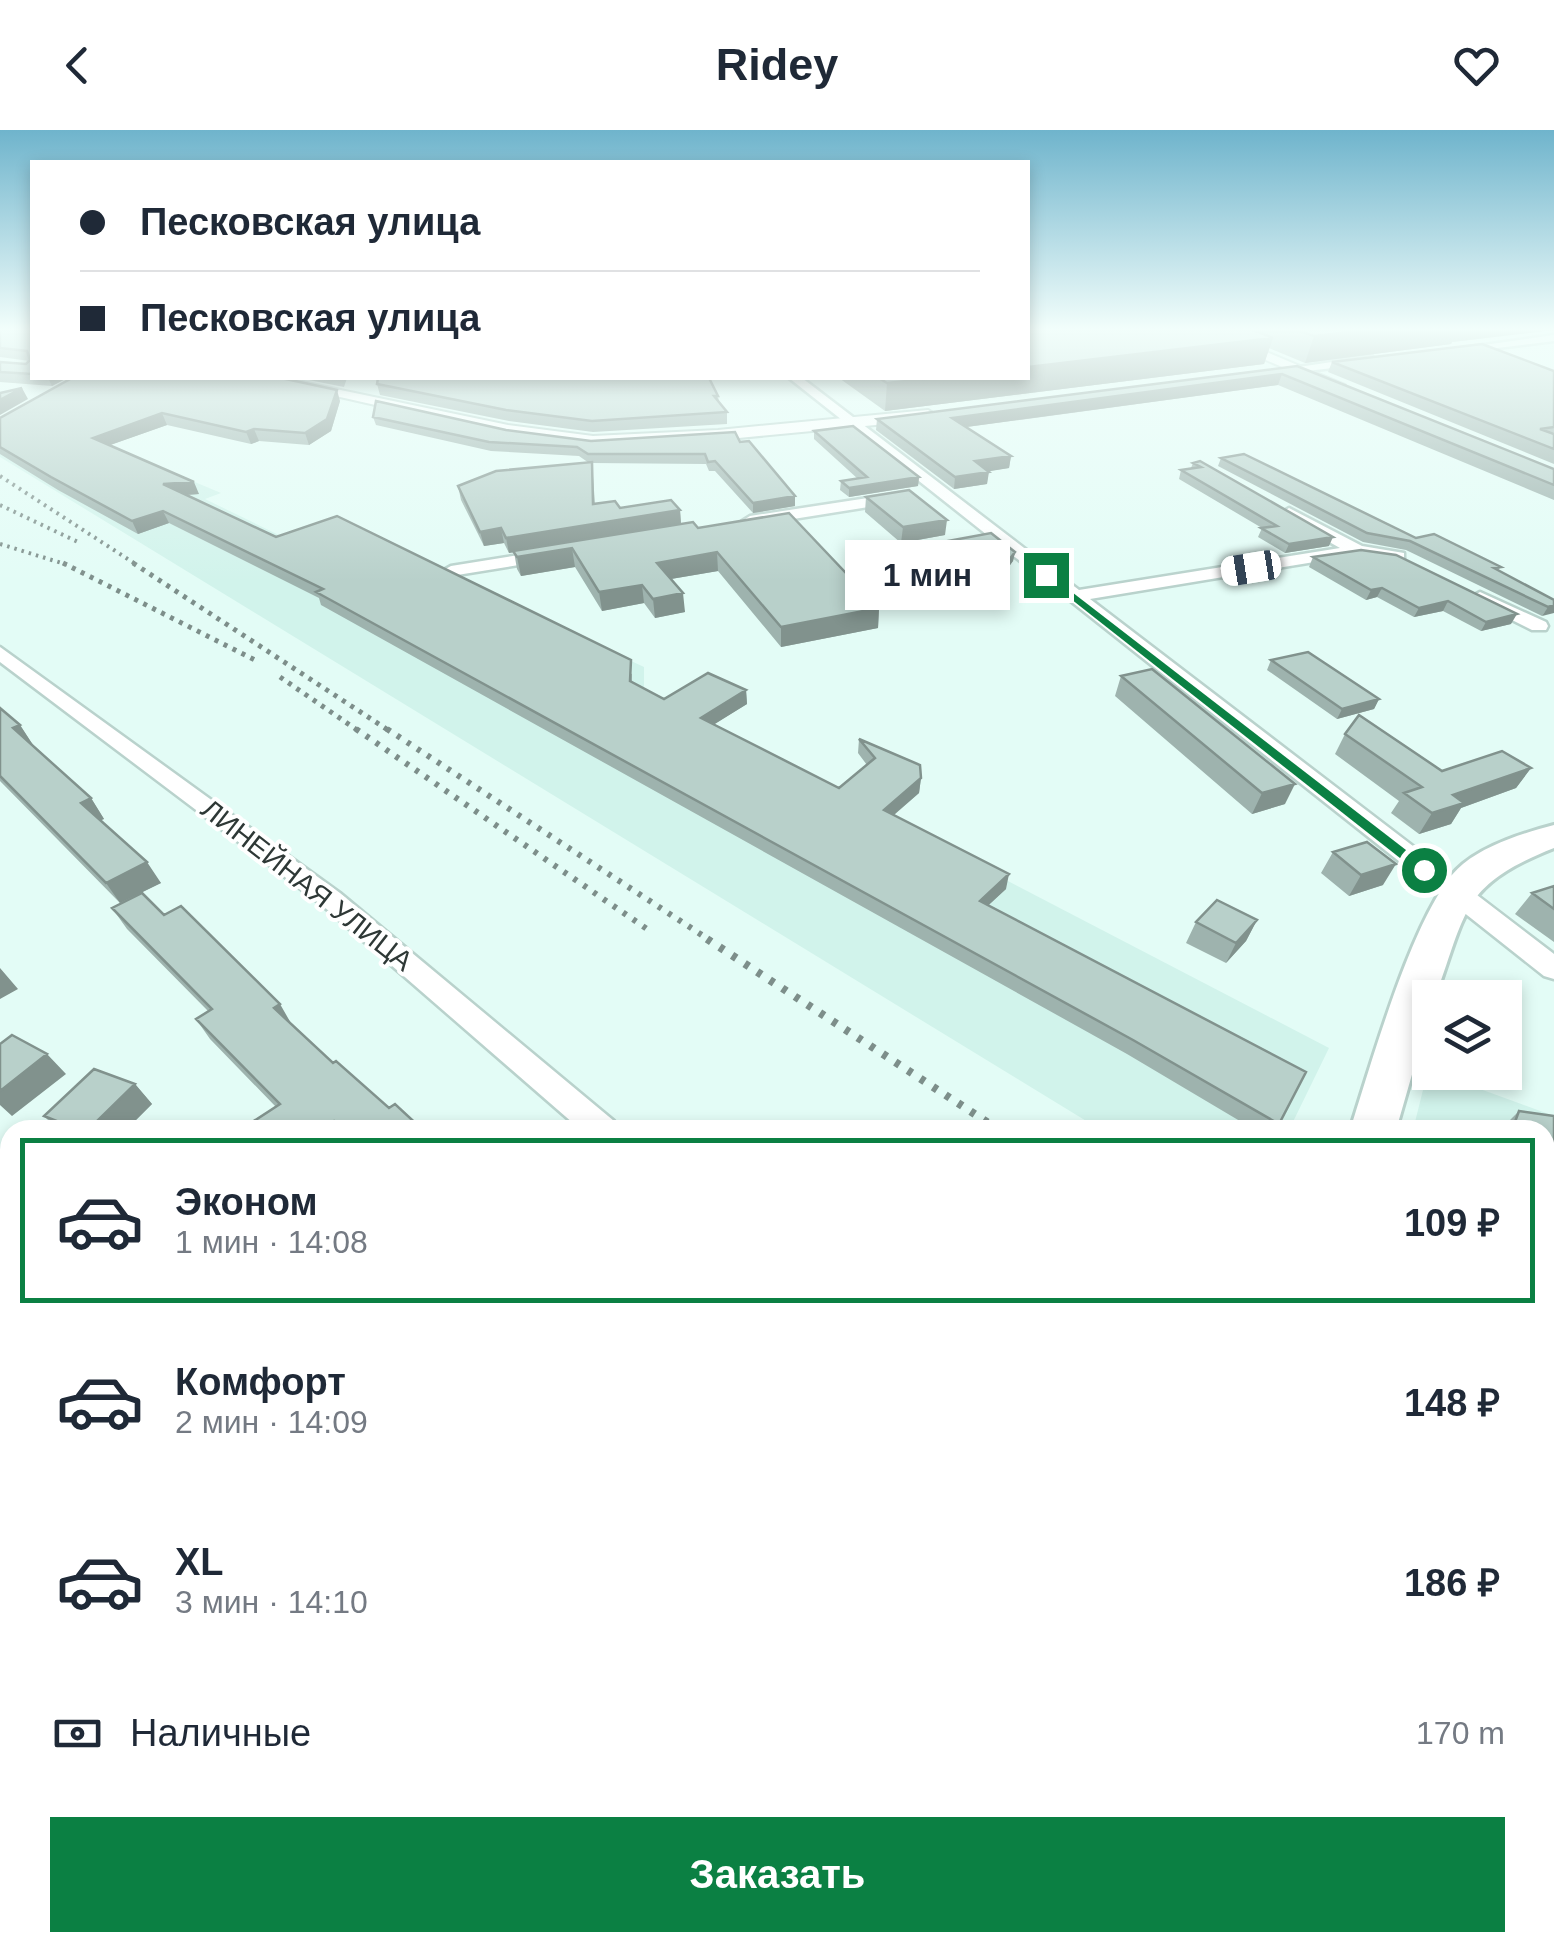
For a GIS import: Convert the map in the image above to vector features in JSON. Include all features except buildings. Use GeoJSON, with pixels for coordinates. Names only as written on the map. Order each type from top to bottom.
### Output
{"type":"FeatureCollection","features":[{"type":"Feature","properties":{"kind":"main road"},"geometry":{"type":"LineString","coordinates":[[1376,1120],[1405,1022],[1455,894],[1476,872],[1504,854],[1554,836]]}},
{"type":"Feature","properties":{"kind":"street"},"geometry":{"type":"LineString","coordinates":[[423,412],[580,440],[647,440],[854,424],[950,412]]}},
{"type":"Feature","properties":{"kind":"street"},"geometry":{"type":"LineString","coordinates":[[839,412],[1554,969]]}},
{"type":"Feature","properties":{"kind":"street"},"geometry":{"type":"LineString","coordinates":[[734,524],[940,492]]}},
{"type":"Feature","properties":{"kind":"street"},"geometry":{"type":"LineString","coordinates":[[1274,505],[1357,550],[1398,557],[1416,566]]}},
{"type":"Feature","properties":{"kind":"street"},"geometry":{"type":"LineString","coordinates":[[451,572],[583,549]]}},
{"type":"Feature","properties":{"kind":"street"},"geometry":{"type":"LineString","coordinates":[[1073,596],[1357,550]]}},
{"type":"Feature","properties":{"kind":"street"},"geometry":{"type":"LineString","coordinates":[[1468,592],[1538,626]]}},
{"type":"Feature","properties":{"kind":"street","name":"ЛИНЕЙНАЯ УЛИЦА"},"geometry":{"type":"LineString","coordinates":[[0,653],[331,899],[591,1120]]}},
{"type":"Feature","properties":{"kind":"shaded area"},"geometry":{"type":"Polygon","coordinates":[[[30,413],[221,493],[205,499],[285,538],[346,528],[644,667],[644,692],[1329,1048],[1294,1120],[1085,1120],[0,457],[0,428],[30,413]]]}},
{"type":"Feature","properties":{"kind":"shaded area"},"geometry":{"type":"Polygon","coordinates":[[[1423,1090],[1483,1090],[1554,1116],[1554,1120],[1416,1120],[1423,1090]]]}},
{"type":"Feature","properties":{"kind":"railway"},"geometry":{"type":"LineString","coordinates":[[0,476],[137,565]]}},
{"type":"Feature","properties":{"kind":"railway"},"geometry":{"type":"LineString","coordinates":[[0,505],[78,542]]}},
{"type":"Feature","properties":{"kind":"railway"},"geometry":{"type":"LineString","coordinates":[[0,544],[65,564]]}},
{"type":"Feature","properties":{"kind":"railway"},"geometry":{"type":"LineString","coordinates":[[133,563],[391,732]]}},
{"type":"Feature","properties":{"kind":"railway"},"geometry":{"type":"LineString","coordinates":[[65,564],[255,660]]}},
{"type":"Feature","properties":{"kind":"railway"},"geometry":{"type":"LineString","coordinates":[[280,677],[360,732]]}},
{"type":"Feature","properties":{"kind":"railway"},"geometry":{"type":"LineString","coordinates":[[356,729],[647,929]]}},
{"type":"Feature","properties":{"kind":"railway"},"geometry":{"type":"LineString","coordinates":[[387,729],[711,941]]}},
{"type":"Feature","properties":{"kind":"railway"},"geometry":{"type":"LineString","coordinates":[[707,939],[984,1120]]}},
{"type":"Feature","properties":{"kind":"route"},"geometry":{"type":"LineString","coordinates":[[1046,575],[1424,870]]}}]}
